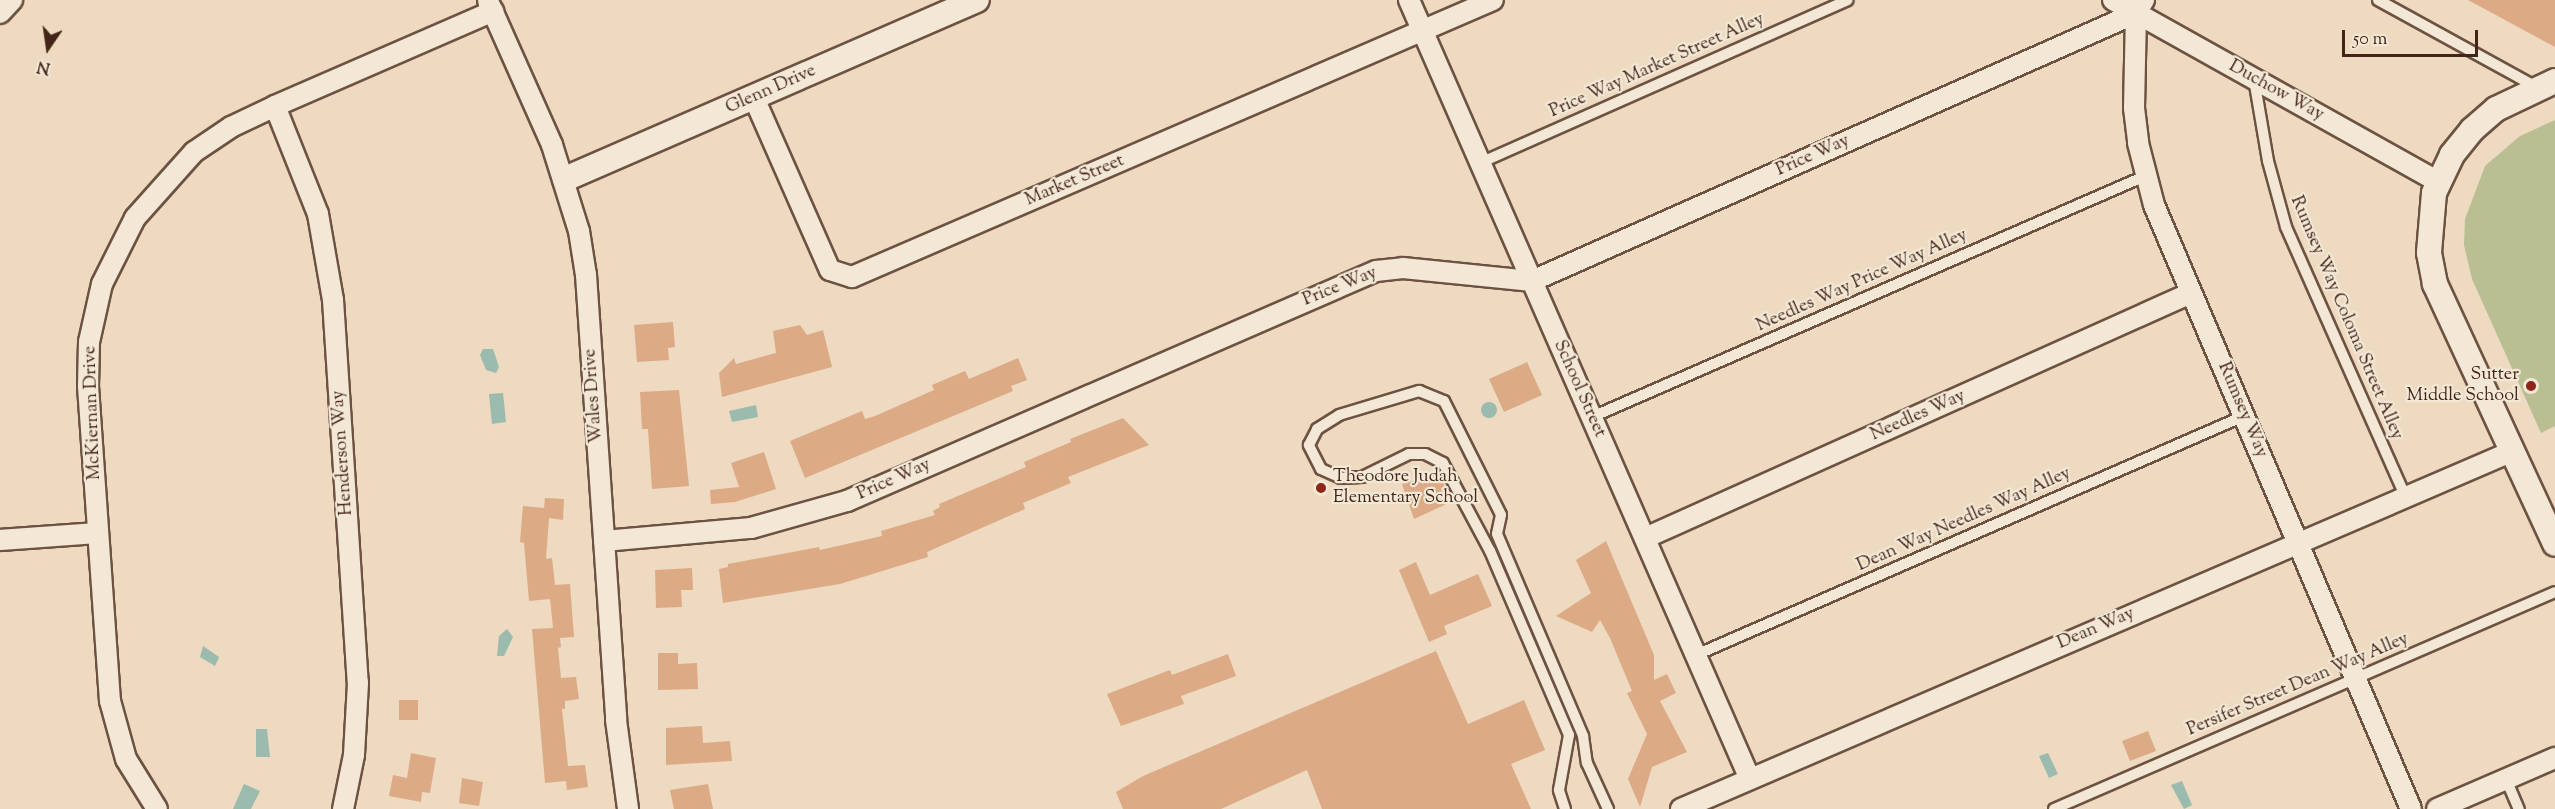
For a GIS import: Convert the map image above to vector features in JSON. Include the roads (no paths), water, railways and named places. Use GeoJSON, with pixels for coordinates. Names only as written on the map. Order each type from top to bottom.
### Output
{"type":"FeatureCollection","features":[{"type":"Feature","properties":{"kind":"street"},"geometry":{"type":"LineString","coordinates":[[0,13],[12,0]]}},
{"type":"Feature","properties":{"kind":"street","name":"Glenn Drive"},"geometry":{"type":"LineString","coordinates":[[565,179],[977,0]]}},
{"type":"Feature","properties":{"kind":"street","name":"School Street"},"geometry":{"type":"LineString","coordinates":[[1409,0],[1750,779]]}},
{"type":"Feature","properties":{"kind":"street","name":"Market Street"},"geometry":{"type":"LineString","coordinates":[[754,98],[830,270],[852,277],[1493,0]]}},
{"type":"Feature","properties":{"kind":"street","name":"Duchow Way"},"geometry":{"type":"LineString","coordinates":[[2113,0],[2140,7],[2254,79],[2438,182]]}},
{"type":"Feature","properties":{"kind":"street","name":"McKiernan Drive"},"geometry":{"type":"LineString","coordinates":[[157,809],[136,777],[116,731],[110,701],[88,357],[102,284],[135,218],[172,172],[231,127],[490,5]]}},
{"type":"Feature","properties":{"kind":"street","name":"Wales Drive"},"geometry":{"type":"LineString","coordinates":[[490,5],[565,179],[586,275],[616,720],[628,809]]}},
{"type":"Feature","properties":{"kind":"street","name":"Rumsey Way"},"geometry":{"type":"LineString","coordinates":[[2140,7],[2134,108],[2145,176],[2191,293],[2246,415],[2296,543],[2411,809]]}},
{"type":"Feature","properties":{"kind":"street","name":"Price Way"},"geometry":{"type":"LineString","coordinates":[[604,541],[751,528],[847,501],[1376,271],[1403,268],[1532,281],[2140,7]]}},
{"type":"Feature","properties":{"kind":"street"},"geometry":{"type":"LineString","coordinates":[[2546,85],[2484,119],[2452,155],[2438,182],[2429,220],[2429,253],[2435,284],[2555,544]]}},
{"type":"Feature","properties":{"kind":"street","name":"Henderson Way"},"geometry":{"type":"LineString","coordinates":[[275,106],[318,214],[333,300],[358,682],[354,755],[343,809]]}},
{"type":"Feature","properties":{"kind":"street","name":"Needles Way"},"geometry":{"type":"LineString","coordinates":[[1644,538],[2191,293]]}},
{"type":"Feature","properties":{"kind":"street","name":"Dean Way"},"geometry":{"type":"LineString","coordinates":[[1681,809],[2513,451]]}},
{"type":"Feature","properties":{"kind":"street"},"geometry":{"type":"LineString","coordinates":[[0,540],[98,533]]}},
{"type":"Feature","properties":{"kind":"street"},"geometry":{"type":"LineString","coordinates":[[2437,809],[2555,758]]}},
{"type":"Feature","properties":{"kind":"lane","name":"Price Way Market Street Alley"},"geometry":{"type":"LineString","coordinates":[[1480,163],[1848,0]]}},
{"type":"Feature","properties":{"kind":"lane"},"geometry":{"type":"LineString","coordinates":[[2378,0],[2546,85]]}},
{"type":"Feature","properties":{"kind":"lane","name":"Rumsey Way Coloma Street Alley"},"geometry":{"type":"LineString","coordinates":[[2254,79],[2268,161],[2286,227],[2405,496]]}},
{"type":"Feature","properties":{"kind":"lane","name":"Needles Way Price Way Alley"},"geometry":{"type":"LineString","coordinates":[[1592,417],[2145,176]]}},
{"type":"Feature","properties":{"kind":"lane"},"geometry":{"type":"LineString","coordinates":[[1565,809],[1559,790],[1569,735],[1490,550],[1443,463],[1425,454],[1409,454],[1362,477],[1341,478],[1322,469],[1309,445],[1317,429],[1339,415],[1394,396],[1419,391],[1434,394],[1444,401],[1498,509],[1501,522],[1497,534],[1583,736],[1587,763],[1608,809]]}},
{"type":"Feature","properties":{"kind":"lane","name":"Dean Way Needles Way Alley"},"geometry":{"type":"LineString","coordinates":[[1696,655],[2246,415]]}},
{"type":"Feature","properties":{"kind":"lane","name":"Persifer Street Dean Way Alley"},"geometry":{"type":"LineString","coordinates":[[2054,809],[2555,592]]}},
{"type":"Feature","properties":{"kind":"lane"},"geometry":{"type":"LineString","coordinates":[[2506,779],[2519,809]]}},
{"type":"Feature","properties":{"kind":"place","name":"Sutter Middle School"},"geometry":{"type":"Point","coordinates":[2531,386]}},
{"type":"Feature","properties":{"kind":"place","name":"Theodore Judah Elementary School"},"geometry":{"type":"Point","coordinates":[1321,488]}}]}
